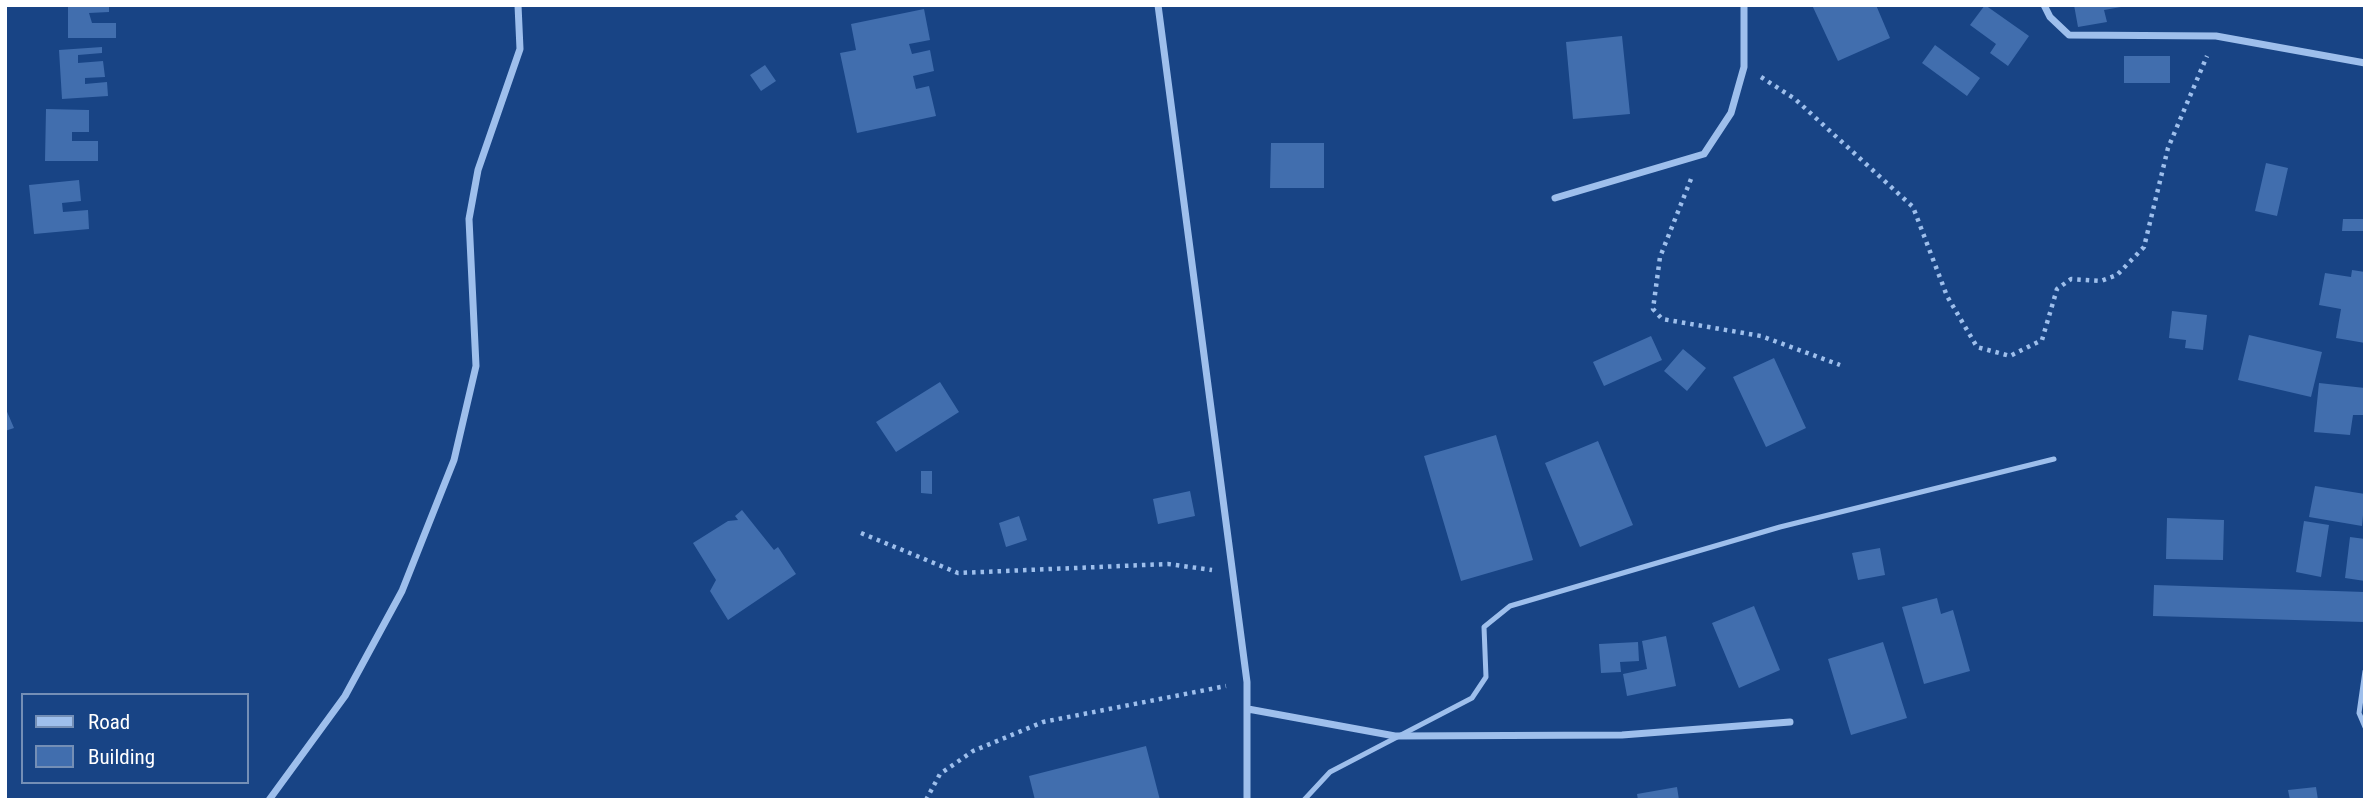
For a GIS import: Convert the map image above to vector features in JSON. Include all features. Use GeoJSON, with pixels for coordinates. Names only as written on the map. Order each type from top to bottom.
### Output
{"type":"FeatureCollection","features":[{"type":"Feature","properties":{"kind":"street"},"geometry":{"type":"LineString","coordinates":[[269,800],[345,696],[402,591],[454,460],[476,366],[469,219],[478,170],[520,49],[518,5]]}},
{"type":"Feature","properties":{"kind":"street"},"geometry":{"type":"LineString","coordinates":[[1158,5],[1247,682],[1247,800]]}},
{"type":"Feature","properties":{"kind":"street"},"geometry":{"type":"LineString","coordinates":[[1555,198],[1704,154],[1731,113],[1744,66],[1744,5]]}},
{"type":"Feature","properties":{"kind":"street"},"geometry":{"type":"LineString","coordinates":[[2044,5],[2050,17],[2069,35],[2216,36],[2365,63]]}},
{"type":"Feature","properties":{"kind":"street"},"geometry":{"type":"LineString","coordinates":[[1248,709],[1395,736],[1622,735],[1790,722]]}},
{"type":"Feature","properties":{"kind":"lane"},"geometry":{"type":"LineString","coordinates":[[1304,800],[1330,772],[1472,698],[1486,677],[1484,627],[1510,606],[1780,527],[2054,459]]}},
{"type":"Feature","properties":{"kind":"lane"},"geometry":{"type":"LineString","coordinates":[[2365,671],[2359,713],[2365,726]]}},
{"type":"Feature","properties":{"kind":"path"},"geometry":{"type":"LineString","coordinates":[[1744,66],[1795,99],[1913,207],[1947,296],[1977,347],[2010,356],[2042,340],[2057,289],[2071,279],[2101,281],[2116,275],[2144,247],[2168,148],[2216,36]]}},
{"type":"Feature","properties":{"kind":"path"},"geometry":{"type":"LineString","coordinates":[[1704,154],[1660,257],[1653,309],[1662,319],[1761,336],[1840,365]]}},
{"type":"Feature","properties":{"kind":"path"},"geometry":{"type":"LineString","coordinates":[[861,533],[958,573],[1168,564],[1233,573]]}},
{"type":"Feature","properties":{"kind":"path"},"geometry":{"type":"LineString","coordinates":[[926,800],[940,774],[973,751],[1043,722],[1247,682]]}},
{"type":"Feature","properties":{"kind":"building"},"geometry":{"type":"Polygon","coordinates":[[[68,5],[109,5],[109,12],[89,13],[92,23],[116,23],[116,38],[68,38],[68,5]]]}},
{"type":"Feature","properties":{"kind":"building"},"geometry":{"type":"Polygon","coordinates":[[[1812,5],[1876,5],[1890,38],[1838,61],[1812,5]]]}},
{"type":"Feature","properties":{"kind":"building"},"geometry":{"type":"Polygon","coordinates":[[[1985,5],[2029,36],[2008,66],[1990,53],[1996,44],[1970,25],[1985,5]]]}},
{"type":"Feature","properties":{"kind":"building"},"geometry":{"type":"Polygon","coordinates":[[[2074,5],[2121,7],[2104,10],[2107,22],[2078,27],[2074,5]]]}},
{"type":"Feature","properties":{"kind":"building"},"geometry":{"type":"Polygon","coordinates":[[[924,9],[930,40],[909,44],[912,54],[930,50],[934,71],[913,76],[916,89],[929,86],[936,116],[857,133],[840,53],[856,50],[851,24],[924,9]]]}},
{"type":"Feature","properties":{"kind":"building"},"geometry":{"type":"Polygon","coordinates":[[[1622,36],[1630,114],[1573,119],[1566,42],[1622,36]]]}},
{"type":"Feature","properties":{"kind":"building"},"geometry":{"type":"Polygon","coordinates":[[[1935,45],[1980,78],[1967,96],[1922,63],[1935,45]]]}},
{"type":"Feature","properties":{"kind":"building"},"geometry":{"type":"Polygon","coordinates":[[[102,47],[102,53],[78,55],[78,63],[103,61],[105,77],[85,78],[85,84],[107,82],[108,96],[62,99],[59,50],[102,47]]]}},
{"type":"Feature","properties":{"kind":"building"},"geometry":{"type":"Polygon","coordinates":[[[2124,56],[2170,56],[2170,83],[2124,83],[2124,56]]]}},
{"type":"Feature","properties":{"kind":"building"},"geometry":{"type":"Polygon","coordinates":[[[765,65],[776,81],[761,91],[750,75],[765,65]]]}},
{"type":"Feature","properties":{"kind":"building"},"geometry":{"type":"Polygon","coordinates":[[[46,109],[89,110],[89,132],[72,132],[72,141],[98,141],[98,161],[45,161],[46,109]]]}},
{"type":"Feature","properties":{"kind":"building"},"geometry":{"type":"Polygon","coordinates":[[[1271,143],[1324,143],[1324,188],[1270,188],[1271,143]]]}},
{"type":"Feature","properties":{"kind":"building"},"geometry":{"type":"Polygon","coordinates":[[[2266,163],[2288,168],[2277,216],[2255,211],[2266,163]]]}},
{"type":"Feature","properties":{"kind":"building"},"geometry":{"type":"Polygon","coordinates":[[[79,180],[81,201],[62,203],[63,212],[88,210],[89,229],[34,234],[29,185],[79,180]]]}},
{"type":"Feature","properties":{"kind":"building"},"geometry":{"type":"Polygon","coordinates":[[[2343,219],[2365,219],[2365,231],[2342,231],[2343,219]]]}},
{"type":"Feature","properties":{"kind":"building"},"geometry":{"type":"Polygon","coordinates":[[[2352,270],[2365,272],[2365,343],[2336,338],[2341,309],[2319,305],[2325,273],[2351,277],[2352,270]]]}},
{"type":"Feature","properties":{"kind":"building"},"geometry":{"type":"Polygon","coordinates":[[[2172,311],[2207,315],[2203,350],[2185,348],[2186,340],[2169,338],[2172,311]]]}},
{"type":"Feature","properties":{"kind":"building"},"geometry":{"type":"Polygon","coordinates":[[[2249,335],[2322,352],[2311,397],[2238,380],[2249,335]]]}},
{"type":"Feature","properties":{"kind":"building"},"geometry":{"type":"Polygon","coordinates":[[[1651,336],[1662,360],[1604,386],[1593,362],[1651,336]]]}},
{"type":"Feature","properties":{"kind":"building"},"geometry":{"type":"Polygon","coordinates":[[[1683,349],[1706,368],[1687,391],[1664,371],[1683,349]]]}},
{"type":"Feature","properties":{"kind":"building"},"geometry":{"type":"Polygon","coordinates":[[[1774,358],[1806,428],[1766,447],[1733,377],[1774,358]]]}},
{"type":"Feature","properties":{"kind":"building"},"geometry":{"type":"Polygon","coordinates":[[[940,382],[959,412],[896,452],[876,422],[940,382]]]}},
{"type":"Feature","properties":{"kind":"building"},"geometry":{"type":"Polygon","coordinates":[[[2319,383],[2365,388],[2363,415],[2353,415],[2350,435],[2314,432],[2319,383]]]}},
{"type":"Feature","properties":{"kind":"building"},"geometry":{"type":"Polygon","coordinates":[[[5,407],[14,428],[5,431],[5,407]]]}},
{"type":"Feature","properties":{"kind":"building"},"geometry":{"type":"Polygon","coordinates":[[[1496,435],[1533,560],[1461,581],[1424,456],[1496,435]]]}},
{"type":"Feature","properties":{"kind":"building"},"geometry":{"type":"Polygon","coordinates":[[[1598,441],[1633,525],[1580,547],[1545,463],[1598,441]]]}},
{"type":"Feature","properties":{"kind":"building"},"geometry":{"type":"Polygon","coordinates":[[[921,471],[932,471],[932,494],[921,493],[921,471]]]}},
{"type":"Feature","properties":{"kind":"building"},"geometry":{"type":"Polygon","coordinates":[[[2315,486],[2365,494],[2362,526],[2309,517],[2315,486]]]}},
{"type":"Feature","properties":{"kind":"building"},"geometry":{"type":"Polygon","coordinates":[[[1190,491],[1195,516],[1158,524],[1153,499],[1190,491]]]}},
{"type":"Feature","properties":{"kind":"building"},"geometry":{"type":"Polygon","coordinates":[[[742,510],[774,550],[778,547],[796,574],[728,620],[710,591],[716,580],[693,543],[728,521],[738,520],[735,516],[742,510]]]}},
{"type":"Feature","properties":{"kind":"building"},"geometry":{"type":"Polygon","coordinates":[[[1019,516],[1027,540],[1006,547],[999,523],[1019,516]]]}},
{"type":"Feature","properties":{"kind":"building"},"geometry":{"type":"Polygon","coordinates":[[[2167,518],[2224,520],[2223,560],[2166,559],[2167,518]]]}},
{"type":"Feature","properties":{"kind":"building"},"geometry":{"type":"Polygon","coordinates":[[[2304,521],[2329,525],[2321,577],[2296,572],[2304,521]]]}},
{"type":"Feature","properties":{"kind":"building"},"geometry":{"type":"Polygon","coordinates":[[[2350,537],[2365,539],[2365,581],[2345,578],[2350,537]]]}},
{"type":"Feature","properties":{"kind":"building"},"geometry":{"type":"Polygon","coordinates":[[[1880,548],[1885,575],[1858,580],[1852,553],[1880,548]]]}},
{"type":"Feature","properties":{"kind":"building"},"geometry":{"type":"Polygon","coordinates":[[[2154,585],[2365,592],[2365,622],[2153,616],[2154,585]]]}},
{"type":"Feature","properties":{"kind":"building"},"geometry":{"type":"Polygon","coordinates":[[[1937,598],[1941,614],[1953,610],[1970,671],[1924,684],[1902,607],[1937,598]]]}},
{"type":"Feature","properties":{"kind":"building"},"geometry":{"type":"Polygon","coordinates":[[[1754,606],[1780,670],[1739,688],[1712,623],[1754,606]]]}},
{"type":"Feature","properties":{"kind":"building"},"geometry":{"type":"Polygon","coordinates":[[[1666,636],[1676,686],[1627,696],[1623,674],[1647,669],[1642,641],[1666,636]]]}},
{"type":"Feature","properties":{"kind":"building"},"geometry":{"type":"Polygon","coordinates":[[[1638,642],[1639,661],[1620,662],[1621,672],[1601,673],[1599,644],[1638,642]]]}},
{"type":"Feature","properties":{"kind":"building"},"geometry":{"type":"Polygon","coordinates":[[[1883,642],[1907,718],[1851,735],[1828,659],[1883,642]]]}},
{"type":"Feature","properties":{"kind":"building"},"geometry":{"type":"Polygon","coordinates":[[[1146,746],[1160,800],[1035,800],[1029,776],[1146,746]]]}},
{"type":"Feature","properties":{"kind":"building"},"geometry":{"type":"Polygon","coordinates":[[[1677,787],[1679,800],[1638,800],[1637,794],[1677,787]]]}},
{"type":"Feature","properties":{"kind":"building"},"geometry":{"type":"Polygon","coordinates":[[[2316,787],[2318,800],[2290,800],[2288,790],[2316,787]]]}}]}
